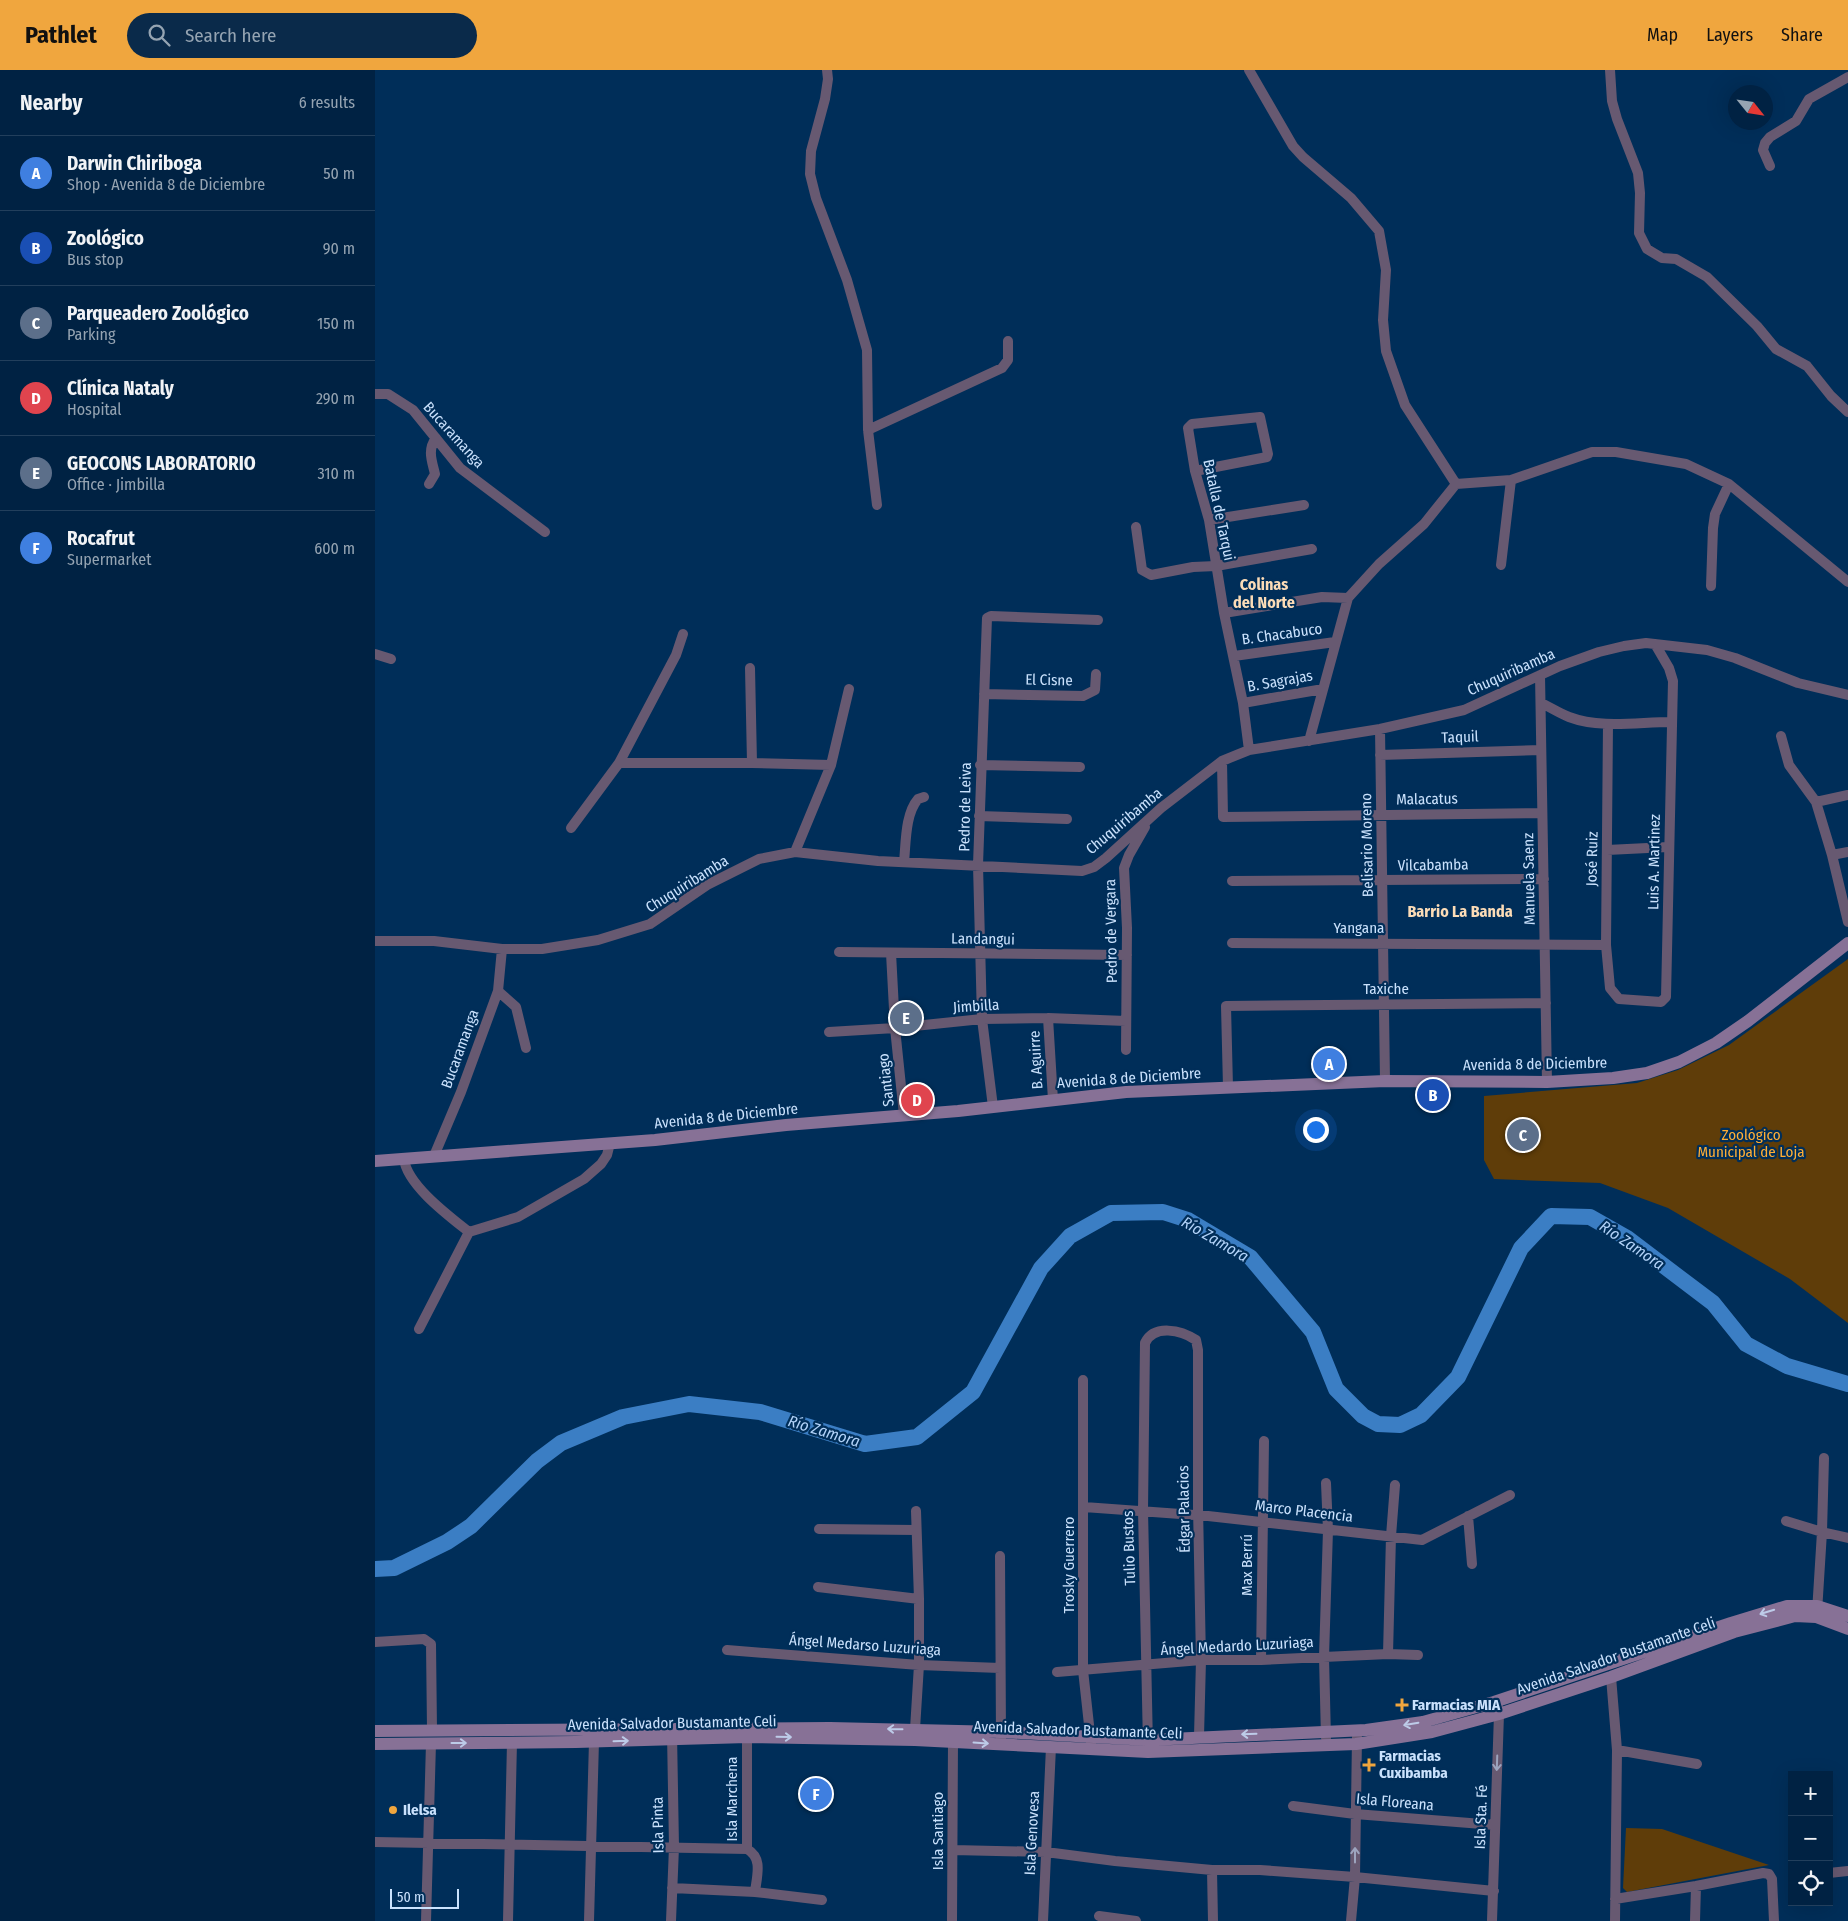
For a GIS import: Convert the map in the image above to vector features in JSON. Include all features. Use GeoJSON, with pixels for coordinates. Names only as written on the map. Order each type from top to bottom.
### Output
{"type":"FeatureCollection","features":[{"type":"Feature","properties":{"kind":"main road","name":"Avenida 8 de Diciembre"},"geometry":{"type":"LineString","coordinates":[[378,1159],[404,1159],[610,1143],[993,1107],[1126,1092],[1385,1081],[1547,1082],[1613,1078],[1647,1073],[1679,1062],[1716,1043],[1748,1021],[1848,943]]}},
{"type":"Feature","properties":{"kind":"main road","name":"Avenida Salvador Bustamante Celi"},"geometry":{"type":"LineString","coordinates":[[375,1730],[432,1730],[505,1738],[594,1741],[672,1734],[747,1737],[915,1729],[1001,1738],[1148,1746],[1356,1744],[1431,1732],[1731,1623],[1787,1606],[1848,1616]]}},
{"type":"Feature","properties":{"kind":"main road","name":"Avenida Salvador Bustamante Celi"},"geometry":{"type":"LineString","coordinates":[[1148,1746],[1199,1736],[1357,1730],[1423,1722],[1498,1708],[1611,1677],[1734,1632],[1817,1611],[1848,1629]]}},
{"type":"Feature","properties":{"kind":"main road","name":"Avenida Salvador Bustamante Celi"},"geometry":{"type":"LineString","coordinates":[[375,1744],[431,1743],[505,1738],[830,1733],[953,1741],[1001,1738],[1051,1747],[1091,1742]]}},
{"type":"Feature","properties":{"kind":"street"},"geometry":{"type":"LineString","coordinates":[[827,70],[828,79],[825,99],[811,151],[810,174],[815,198],[847,280],[867,350],[868,430],[877,505]]}},
{"type":"Feature","properties":{"kind":"street"},"geometry":{"type":"LineString","coordinates":[[1249,70],[1293,146],[1303,157],[1351,198],[1379,231],[1386,270],[1383,320],[1386,352],[1405,405],[1456,484]]}},
{"type":"Feature","properties":{"kind":"street"},"geometry":{"type":"LineString","coordinates":[[1610,70],[1610,86],[1617,119],[1638,173],[1640,193],[1639,233],[1647,249],[1662,258],[1676,259],[1707,277],[1757,326],[1776,349],[1807,366],[1831,396],[1848,412]]}},
{"type":"Feature","properties":{"kind":"street"},"geometry":{"type":"LineString","coordinates":[[1770,166],[1763,150],[1765,143],[1770,137],[1796,121],[1809,99],[1848,77]]}},
{"type":"Feature","properties":{"kind":"street"},"geometry":{"type":"LineString","coordinates":[[868,430],[1002,368],[1008,360],[1008,341]]}},
{"type":"Feature","properties":{"kind":"street","name":"Bucaramanga"},"geometry":{"type":"LineString","coordinates":[[375,394],[388,394],[413,410],[468,476],[545,532]]}},
{"type":"Feature","properties":{"kind":"street","name":"Batalla de Tarqui"},"geometry":{"type":"LineString","coordinates":[[1195,471],[1267,457],[1262,420],[1257,416],[1191,424],[1189,428],[1195,471],[1209,520],[1224,613],[1243,703],[1249,750]]}},
{"type":"Feature","properties":{"kind":"street"},"geometry":{"type":"LineString","coordinates":[[429,484],[435,474],[430,450],[431,444],[436,438]]}},
{"type":"Feature","properties":{"kind":"street"},"geometry":{"type":"LineString","coordinates":[[1309,741],[1348,598],[1379,564],[1424,524],[1456,484],[1511,480],[1593,452],[1616,452],[1686,464],[1729,484],[1848,582]]}},
{"type":"Feature","properties":{"kind":"street"},"geometry":{"type":"LineString","coordinates":[[1501,565],[1511,480]]}},
{"type":"Feature","properties":{"kind":"street"},"geometry":{"type":"LineString","coordinates":[[1711,586],[1715,514],[1729,484]]}},
{"type":"Feature","properties":{"kind":"street"},"geometry":{"type":"LineString","coordinates":[[1209,520],[1304,505]]}},
{"type":"Feature","properties":{"kind":"street"},"geometry":{"type":"LineString","coordinates":[[1136,528],[1142,570],[1146,574],[1151,575],[1312,550]]}},
{"type":"Feature","properties":{"kind":"street"},"geometry":{"type":"LineString","coordinates":[[1224,613],[1322,597],[1348,598]]}},
{"type":"Feature","properties":{"kind":"street","name":"Pedro de Leiva"},"geometry":{"type":"LineString","coordinates":[[993,1107],[982,1019],[978,865],[980,765],[987,618],[991,616],[1098,620]]}},
{"type":"Feature","properties":{"kind":"street"},"geometry":{"type":"LineString","coordinates":[[571,828],[619,763],[676,655],[683,634]]}},
{"type":"Feature","properties":{"kind":"street","name":"B. Chacabuco"},"geometry":{"type":"LineString","coordinates":[[1233,656],[1335,642]]}},
{"type":"Feature","properties":{"kind":"street","name":"Chuquiribamba"},"geometry":{"type":"LineString","coordinates":[[375,941],[434,941],[502,949],[542,948],[599,940],[650,924],[707,886],[759,859],[795,852],[879,861],[1081,871],[1094,867],[1221,761],[1249,750],[1380,729],[1464,710],[1540,675],[1599,652],[1624,646],[1655,644],[1707,650],[1735,658],[1798,682],[1848,695]]}},
{"type":"Feature","properties":{"kind":"street","name":"Luis A. Martinez"},"geometry":{"type":"LineString","coordinates":[[1613,994],[1619,999],[1661,1002],[1666,997],[1673,681],[1669,668],[1655,644]]}},
{"type":"Feature","properties":{"kind":"street"},"geometry":{"type":"LineString","coordinates":[[375,654],[391,659]]}},
{"type":"Feature","properties":{"kind":"street"},"geometry":{"type":"LineString","coordinates":[[751,668],[752,763]]}},
{"type":"Feature","properties":{"kind":"street","name":"El Cisne"},"geometry":{"type":"LineString","coordinates":[[984,694],[1083,696],[1095,690],[1097,674]]}},
{"type":"Feature","properties":{"kind":"street","name":"Manuela Saenz"},"geometry":{"type":"LineString","coordinates":[[1540,675],[1547,1082]]}},
{"type":"Feature","properties":{"kind":"street"},"geometry":{"type":"LineString","coordinates":[[795,852],[831,764],[849,689]]}},
{"type":"Feature","properties":{"kind":"street","name":"B. Sagrajas"},"geometry":{"type":"LineString","coordinates":[[1243,703],[1323,689]]}},
{"type":"Feature","properties":{"kind":"street"},"geometry":{"type":"LineString","coordinates":[[1541,703],[1569,717],[1608,724],[1671,722]]}},
{"type":"Feature","properties":{"kind":"street","name":"José Ruiz"},"geometry":{"type":"LineString","coordinates":[[1608,724],[1606,945],[1610,988],[1613,994]]}},
{"type":"Feature","properties":{"kind":"street","name":"Belisario Moreno"},"geometry":{"type":"LineString","coordinates":[[1380,729],[1385,1081]]}},
{"type":"Feature","properties":{"kind":"street"},"geometry":{"type":"LineString","coordinates":[[1781,736],[1789,764],[1816,802],[1832,856],[1848,922]]}},
{"type":"Feature","properties":{"kind":"street","name":"Taquil"},"geometry":{"type":"LineString","coordinates":[[1380,754],[1541,750]]}},
{"type":"Feature","properties":{"kind":"street","name":"Malacatus"},"geometry":{"type":"LineString","coordinates":[[1221,761],[1223,817],[1542,813]]}},
{"type":"Feature","properties":{"kind":"street"},"geometry":{"type":"LineString","coordinates":[[619,763],[831,764]]}},
{"type":"Feature","properties":{"kind":"street"},"geometry":{"type":"LineString","coordinates":[[980,765],[1080,767]]}},
{"type":"Feature","properties":{"kind":"street"},"geometry":{"type":"LineString","coordinates":[[1816,802],[1848,795]]}},
{"type":"Feature","properties":{"kind":"street"},"geometry":{"type":"LineString","coordinates":[[904,862],[907,828],[912,810],[918,798],[924,797]]}},
{"type":"Feature","properties":{"kind":"street"},"geometry":{"type":"LineString","coordinates":[[979,816],[1067,819]]}},
{"type":"Feature","properties":{"kind":"street","name":"Pedro de Vergara"},"geometry":{"type":"LineString","coordinates":[[1126,1050],[1127,955],[1124,868],[1129,855],[1151,818]]}},
{"type":"Feature","properties":{"kind":"street"},"geometry":{"type":"LineString","coordinates":[[1607,850],[1668,848]]}},
{"type":"Feature","properties":{"kind":"street"},"geometry":{"type":"LineString","coordinates":[[1832,856],[1848,852]]}},
{"type":"Feature","properties":{"kind":"street","name":"Vilcabamba"},"geometry":{"type":"LineString","coordinates":[[1232,881],[1543,879]]}},
{"type":"Feature","properties":{"kind":"street","name":"Yangana"},"geometry":{"type":"LineString","coordinates":[[1232,943],[1606,945]]}},
{"type":"Feature","properties":{"kind":"street","name":"Bucaramanga"},"geometry":{"type":"LineString","coordinates":[[434,1156],[461,1092],[498,991],[502,949]]}},
{"type":"Feature","properties":{"kind":"street","name":"Landangui"},"geometry":{"type":"LineString","coordinates":[[839,952],[1127,955]]}},
{"type":"Feature","properties":{"kind":"street","name":"Santiago"},"geometry":{"type":"LineString","coordinates":[[891,953],[895,1028],[904,1115]]}},
{"type":"Feature","properties":{"kind":"street"},"geometry":{"type":"LineString","coordinates":[[498,991],[515,1007],[526,1048]]}},
{"type":"Feature","properties":{"kind":"street","name":"Taxiche"},"geometry":{"type":"LineString","coordinates":[[1228,1087],[1226,1006],[1546,1003]]}},
{"type":"Feature","properties":{"kind":"street","name":"Jimbilla"},"geometry":{"type":"LineString","coordinates":[[829,1032],[895,1028],[982,1019],[1049,1018],[1126,1021]]}},
{"type":"Feature","properties":{"kind":"street","name":"B. Aguirre"},"geometry":{"type":"LineString","coordinates":[[1049,1018],[1053,1100]]}},
{"type":"Feature","properties":{"kind":"street"},"geometry":{"type":"LineString","coordinates":[[419,1329],[469,1232],[518,1217],[584,1180],[601,1164],[607,1155],[610,1143]]}},
{"type":"Feature","properties":{"kind":"street"},"geometry":{"type":"LineString","coordinates":[[404,1159],[405,1168],[413,1182],[469,1232]]}},
{"type":"Feature","properties":{"kind":"street","name":"Édgar Palacios"},"geometry":{"type":"LineString","coordinates":[[1145,1342],[1148,1336],[1154,1332],[1166,1331],[1183,1334],[1196,1340],[1199,1350],[1201,1660],[1199,1736]]}},
{"type":"Feature","properties":{"kind":"street","name":"Tulio Bustos"},"geometry":{"type":"LineString","coordinates":[[1145,1342],[1143,1510],[1148,1665],[1148,1746]]}},
{"type":"Feature","properties":{"kind":"street","name":"Trosky Guerrero"},"geometry":{"type":"LineString","coordinates":[[1083,1380],[1083,1670],[1091,1742]]}},
{"type":"Feature","properties":{"kind":"street","name":"Max Berrú"},"geometry":{"type":"LineString","coordinates":[[1261,1660],[1264,1441]]}},
{"type":"Feature","properties":{"kind":"street"},"geometry":{"type":"LineString","coordinates":[[1817,1611],[1824,1458]]}},
{"type":"Feature","properties":{"kind":"street"},"geometry":{"type":"LineString","coordinates":[[1326,1483],[1328,1530],[1324,1657],[1326,1744]]}},
{"type":"Feature","properties":{"kind":"street"},"geometry":{"type":"LineString","coordinates":[[1388,1654],[1391,1536],[1395,1485]]}},
{"type":"Feature","properties":{"kind":"street","name":"Marco Placencia"},"geometry":{"type":"LineString","coordinates":[[1084,1507],[1143,1510],[1422,1540],[1510,1495]]}},
{"type":"Feature","properties":{"kind":"street"},"geometry":{"type":"LineString","coordinates":[[915,1729],[919,1665],[916,1511]]}},
{"type":"Feature","properties":{"kind":"street"},"geometry":{"type":"LineString","coordinates":[[1468,1516],[1472,1564]]}},
{"type":"Feature","properties":{"kind":"street"},"geometry":{"type":"LineString","coordinates":[[1786,1521],[1848,1538]]}},
{"type":"Feature","properties":{"kind":"street"},"geometry":{"type":"LineString","coordinates":[[819,1529],[916,1530]]}},
{"type":"Feature","properties":{"kind":"street"},"geometry":{"type":"LineString","coordinates":[[1000,1556],[1001,1738]]}},
{"type":"Feature","properties":{"kind":"street"},"geometry":{"type":"LineString","coordinates":[[818,1587],[919,1600]]}},
{"type":"Feature","properties":{"kind":"street"},"geometry":{"type":"LineString","coordinates":[[375,1642],[425,1639],[431,1644],[432,1730]]}},
{"type":"Feature","properties":{"kind":"street","name":"Ángel Medarso Luzuriaga"},"geometry":{"type":"LineString","coordinates":[[727,1650],[919,1665],[1000,1668]]}},
{"type":"Feature","properties":{"kind":"street","name":"Ángel Medardo Luzuriaga"},"geometry":{"type":"LineString","coordinates":[[1057,1672],[1201,1660],[1261,1660],[1388,1654],[1418,1655]]}},
{"type":"Feature","properties":{"kind":"street"},"geometry":{"type":"LineString","coordinates":[[1611,1677],[1617,1750],[1615,1921]]}},
{"type":"Feature","properties":{"kind":"street","name":"Isla Sta. Fé"},"geometry":{"type":"LineString","coordinates":[[1492,1921],[1498,1708]]}},
{"type":"Feature","properties":{"kind":"street"},"geometry":{"type":"LineString","coordinates":[[1351,1921],[1355,1877],[1357,1730]]}},
{"type":"Feature","properties":{"kind":"street","name":"Isla Pinta"},"geometry":{"type":"LineString","coordinates":[[671,1921],[674,1847],[672,1734]]}},
{"type":"Feature","properties":{"kind":"street","name":"Isla Marchena"},"geometry":{"type":"LineString","coordinates":[[375,1842],[747,1849],[747,1737]]}},
{"type":"Feature","properties":{"kind":"street"},"geometry":{"type":"LineString","coordinates":[[505,1738],[510,1844],[508,1921]]}},
{"type":"Feature","properties":{"kind":"street"},"geometry":{"type":"LineString","coordinates":[[589,1921],[594,1741]]}},
{"type":"Feature","properties":{"kind":"street","name":"Isla Santiago"},"geometry":{"type":"LineString","coordinates":[[952,1921],[953,1741]]}},
{"type":"Feature","properties":{"kind":"street"},"geometry":{"type":"LineString","coordinates":[[426,1921],[431,1743]]}},
{"type":"Feature","properties":{"kind":"street","name":"Isla Genovesa"},"geometry":{"type":"LineString","coordinates":[[1043,1921],[1051,1747]]}},
{"type":"Feature","properties":{"kind":"street"},"geometry":{"type":"LineString","coordinates":[[1617,1750],[1697,1764]]}},
{"type":"Feature","properties":{"kind":"street","name":"Isla Floreana"},"geometry":{"type":"LineString","coordinates":[[1293,1806],[1355,1814],[1495,1825]]}},
{"type":"Feature","properties":{"kind":"street"},"geometry":{"type":"LineString","coordinates":[[747,1849],[754,1853],[758,1860],[755,1892]]}},
{"type":"Feature","properties":{"kind":"street"},"geometry":{"type":"LineString","coordinates":[[953,1850],[1046,1852],[1211,1870],[1260,1870],[1355,1877],[1494,1891]]}},
{"type":"Feature","properties":{"kind":"street"},"geometry":{"type":"LineString","coordinates":[[1211,1870],[1213,1921]]}},
{"type":"Feature","properties":{"kind":"street"},"geometry":{"type":"LineString","coordinates":[[1833,1873],[1848,1871]]}},
{"type":"Feature","properties":{"kind":"street"},"geometry":{"type":"LineString","coordinates":[[1615,1899],[1763,1873],[1769,1874],[1772,1879],[1774,1921]]}},
{"type":"Feature","properties":{"kind":"street"},"geometry":{"type":"LineString","coordinates":[[1695,1921],[1696,1886]]}},
{"type":"Feature","properties":{"kind":"street"},"geometry":{"type":"LineString","coordinates":[[673,1888],[755,1892],[822,1900]]}},
{"type":"Feature","properties":{"kind":"street"},"geometry":{"type":"LineString","coordinates":[[1099,1916],[1136,1921]]}},
{"type":"Feature","properties":{"kind":"green space","name":"Zoológico Municipal de Loja"},"geometry":{"type":"Polygon","coordinates":[[[1848,959],[1848,1323],[1790,1279],[1668,1208],[1600,1183],[1494,1179],[1484,1160],[1484,1096],[1637,1083],[1678,1070],[1729,1045],[1848,959]]]}},
{"type":"Feature","properties":{"kind":"green space"},"geometry":{"type":"Polygon","coordinates":[[[1626,1828],[1662,1829],[1769,1865],[1627,1892],[1623,1888],[1626,1828]]]}},
{"type":"Feature","properties":{"kind":"waterway","name":"Río Zamora"},"geometry":{"type":"LineString","coordinates":[[375,1569],[394,1568],[447,1542],[471,1526],[537,1461],[561,1443],[623,1417],[689,1404],[760,1412],[865,1444],[917,1437],[973,1392],[1041,1268],[1070,1236],[1111,1213],[1163,1212],[1188,1220],[1250,1257],[1313,1332],[1336,1389],[1363,1416],[1378,1424],[1400,1425],[1421,1415],[1458,1377],[1521,1248],[1551,1216],[1590,1217],[1627,1238],[1713,1303],[1746,1344],[1787,1366],[1848,1384]]}},
{"type":"Feature","properties":{"kind":"place","name":"GEOCONS LABORATORIO"},"geometry":{"type":"Point","coordinates":[906,1018]}},
{"type":"Feature","properties":{"kind":"place","name":"Darwin Chiriboga"},"geometry":{"type":"Point","coordinates":[1329,1064]}},
{"type":"Feature","properties":{"kind":"place","name":"Zoológico"},"geometry":{"type":"Point","coordinates":[1433,1095]}},
{"type":"Feature","properties":{"kind":"place","name":"Clínica Nataly"},"geometry":{"type":"Point","coordinates":[917,1100]}},
{"type":"Feature","properties":{"kind":"place","name":"Parqueadero Zoológico"},"geometry":{"type":"Point","coordinates":[1523,1135]}},
{"type":"Feature","properties":{"kind":"place","name":"Farmacias MIA"},"geometry":{"type":"Point","coordinates":[1402,1705]}},
{"type":"Feature","properties":{"kind":"place","name":"Farmacias Cuxibamba"},"geometry":{"type":"Point","coordinates":[1369,1765]}},
{"type":"Feature","properties":{"kind":"place","name":"Rocafrut"},"geometry":{"type":"Point","coordinates":[816,1794]}},
{"type":"Feature","properties":{"kind":"place","name":"Ilelsa"},"geometry":{"type":"Point","coordinates":[393,1810]}},
{"type":"Feature","properties":{"kind":"district","name":"Colinas del Norte"},"geometry":{"type":"Point","coordinates":[1264,593]}},
{"type":"Feature","properties":{"kind":"district","name":"Barrio La Banda"},"geometry":{"type":"Point","coordinates":[1460,911]}}]}
